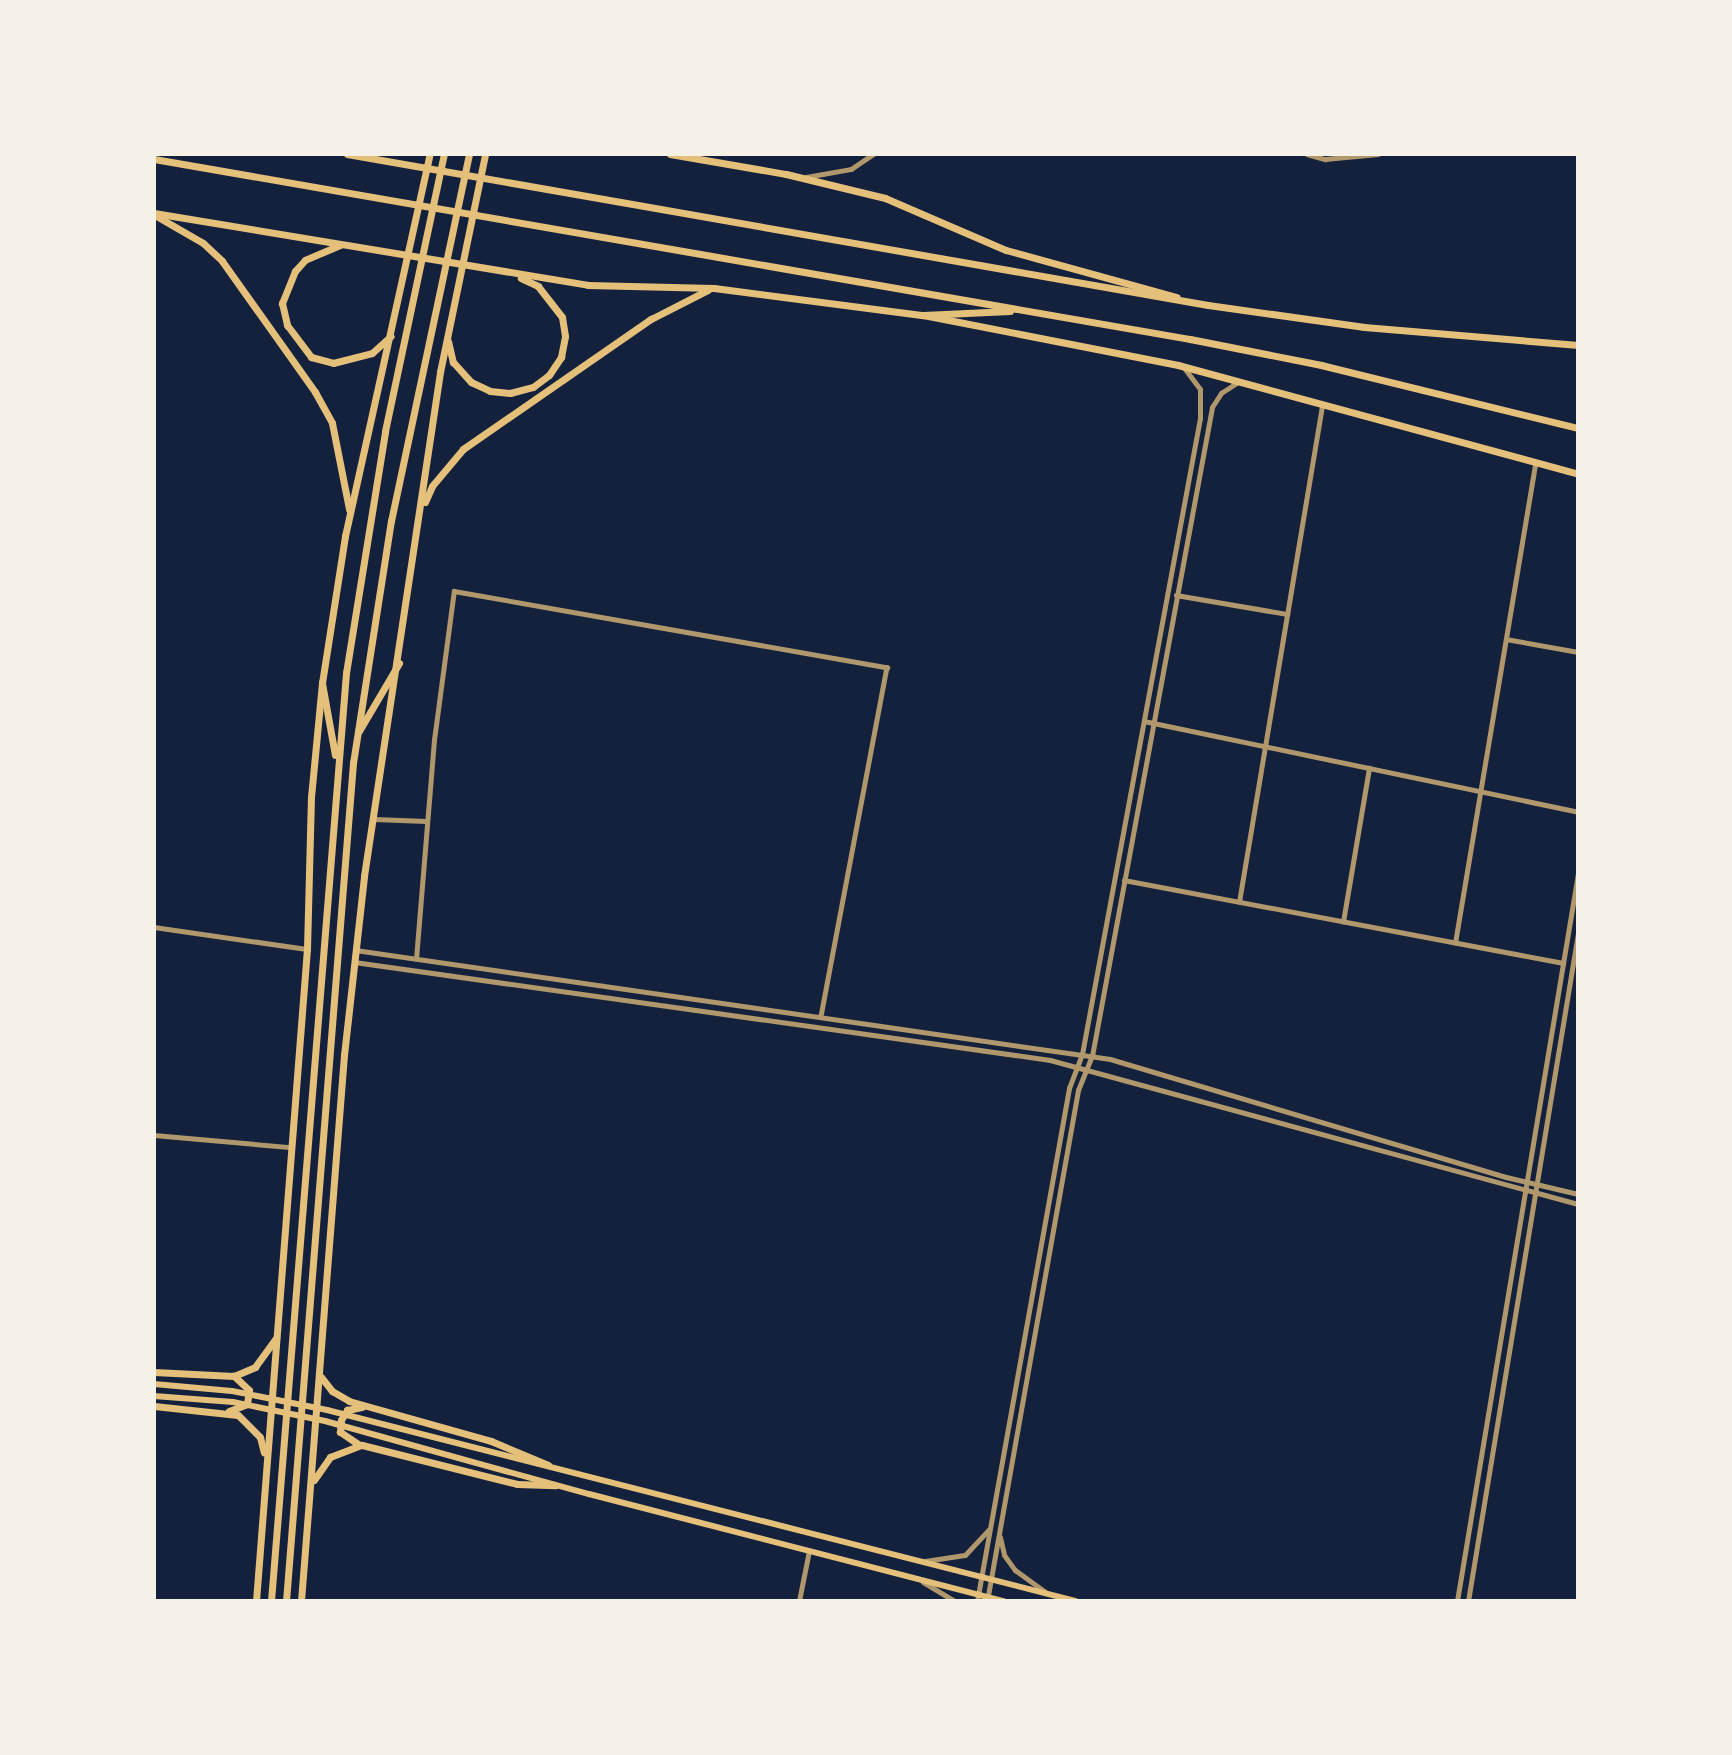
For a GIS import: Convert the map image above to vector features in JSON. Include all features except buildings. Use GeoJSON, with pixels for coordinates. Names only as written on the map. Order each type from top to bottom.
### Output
{"type":"FeatureCollection","features":[{"type":"Feature","properties":{"kind":"main road"},"geometry":{"type":"LineString","coordinates":[[348,154],[1208,305],[1364,327],[1578,345]]}},
{"type":"Feature","properties":{"kind":"main road"},"geometry":{"type":"LineString","coordinates":[[256,1601],[278,1334],[289,1147],[307,949],[311,797],[322,683],[349,514],[430,154]]}},
{"type":"Feature","properties":{"kind":"main road"},"geometry":{"type":"LineString","coordinates":[[271,1601],[336,764],[359,579],[409,311],[444,154]]}},
{"type":"Feature","properties":{"kind":"main road"},"geometry":{"type":"LineString","coordinates":[[286,1601],[357,734],[391,521],[469,154]]}},
{"type":"Feature","properties":{"kind":"main road"},"geometry":{"type":"LineString","coordinates":[[302,1601],[355,950],[447,337],[485,154]]}},
{"type":"Feature","properties":{"kind":"main road"},"geometry":{"type":"LineString","coordinates":[[670,154],[798,177],[913,207],[1006,250],[1208,305]]}},
{"type":"Feature","properties":{"kind":"main road"},"geometry":{"type":"LineString","coordinates":[[154,159],[1321,365],[1578,428]]}},
{"type":"Feature","properties":{"kind":"main road"},"geometry":{"type":"LineString","coordinates":[[154,214],[511,274],[620,289],[713,288],[923,315],[1178,365],[1578,474]]}},
{"type":"Feature","properties":{"kind":"main road"},"geometry":{"type":"LineString","coordinates":[[154,214],[178,226],[222,261],[315,392],[332,423],[349,514]]}},
{"type":"Feature","properties":{"kind":"main road"},"geometry":{"type":"LineString","coordinates":[[343,244],[313,256],[295,271],[282,303],[287,325],[312,357],[333,362],[372,353],[391,335]]}},
{"type":"Feature","properties":{"kind":"main road"},"geometry":{"type":"LineString","coordinates":[[447,337],[453,362],[471,382],[491,391],[510,394],[533,387],[549,375],[561,357],[565,335],[562,317],[538,286],[511,274]]}},
{"type":"Feature","properties":{"kind":"main road"},"geometry":{"type":"LineString","coordinates":[[421,513],[432,485],[463,449],[651,319],[713,288]]}},
{"type":"Feature","properties":{"kind":"main road"},"geometry":{"type":"LineString","coordinates":[[923,315],[1024,311]]}},
{"type":"Feature","properties":{"kind":"main road"},"geometry":{"type":"LineString","coordinates":[[357,734],[399,663]]}},
{"type":"Feature","properties":{"kind":"main road"},"geometry":{"type":"LineString","coordinates":[[322,683],[336,764]]}},
{"type":"Feature","properties":{"kind":"main road"},"geometry":{"type":"LineString","coordinates":[[154,1372],[234,1376],[255,1367],[278,1334]]}},
{"type":"Feature","properties":{"kind":"main road"},"geometry":{"type":"LineString","coordinates":[[220,1412],[247,1404],[249,1390],[234,1376]]}},
{"type":"Feature","properties":{"kind":"main road"},"geometry":{"type":"LineString","coordinates":[[321,1377],[332,1391],[369,1407],[491,1441],[548,1465]]}},
{"type":"Feature","properties":{"kind":"main road"},"geometry":{"type":"LineString","coordinates":[[154,1384],[279,1399],[485,1453],[548,1465],[1076,1601]]}},
{"type":"Feature","properties":{"kind":"main road"},"geometry":{"type":"LineString","coordinates":[[154,1396],[278,1409],[555,1485],[917,1579],[978,1598],[1004,1601]]}},
{"type":"Feature","properties":{"kind":"main road"},"geometry":{"type":"LineString","coordinates":[[154,1406],[238,1415],[252,1425],[266,1459]]}},
{"type":"Feature","properties":{"kind":"main road"},"geometry":{"type":"LineString","coordinates":[[369,1407],[347,1410],[341,1420],[340,1432],[349,1442],[517,1484],[555,1485]]}},
{"type":"Feature","properties":{"kind":"main road"},"geometry":{"type":"LineString","coordinates":[[312,1484],[330,1457],[362,1445]]}},
{"type":"Feature","properties":{"kind":"street"},"geometry":{"type":"LineString","coordinates":[[798,177],[851,169],[873,154]]}},
{"type":"Feature","properties":{"kind":"street"},"geometry":{"type":"LineString","coordinates":[[1307,154],[1325,159],[1378,154]]}},
{"type":"Feature","properties":{"kind":"street"},"geometry":{"type":"LineString","coordinates":[[978,1598],[1069,1088],[1083,1054],[1200,418],[1202,399],[1196,378],[1178,365]]}},
{"type":"Feature","properties":{"kind":"street"},"geometry":{"type":"LineString","coordinates":[[987,1599],[1078,1090],[1092,1056],[1212,407],[1220,393],[1238,382]]}},
{"type":"Feature","properties":{"kind":"street"},"geometry":{"type":"LineString","coordinates":[[1239,902],[1322,406]]}},
{"type":"Feature","properties":{"kind":"street"},"geometry":{"type":"LineString","coordinates":[[1455,943],[1535,464]]}},
{"type":"Feature","properties":{"kind":"street"},"geometry":{"type":"LineString","coordinates":[[415,959],[426,821],[454,592],[887,667],[821,1015]]}},
{"type":"Feature","properties":{"kind":"street"},"geometry":{"type":"LineString","coordinates":[[1177,595],[1287,614]]}},
{"type":"Feature","properties":{"kind":"street"},"geometry":{"type":"LineString","coordinates":[[1506,639],[1578,652]]}},
{"type":"Feature","properties":{"kind":"street"},"geometry":{"type":"LineString","coordinates":[[1144,721],[1578,812]]}},
{"type":"Feature","properties":{"kind":"street"},"geometry":{"type":"LineString","coordinates":[[1343,922],[1369,768]]}},
{"type":"Feature","properties":{"kind":"street"},"geometry":{"type":"LineString","coordinates":[[374,819],[426,821]]}},
{"type":"Feature","properties":{"kind":"street"},"geometry":{"type":"LineString","coordinates":[[1457,1601],[1578,873]]}},
{"type":"Feature","properties":{"kind":"street"},"geometry":{"type":"LineString","coordinates":[[1123,880],[1563,963]]}},
{"type":"Feature","properties":{"kind":"street"},"geometry":{"type":"LineString","coordinates":[[154,927],[307,949]]}},
{"type":"Feature","properties":{"kind":"street"},"geometry":{"type":"LineString","coordinates":[[1468,1601],[1575,965],[1578,933]]}},
{"type":"Feature","properties":{"kind":"street"},"geometry":{"type":"LineString","coordinates":[[355,950],[1083,1054],[1526,1182],[1578,1194]]}},
{"type":"Feature","properties":{"kind":"street"},"geometry":{"type":"LineString","coordinates":[[354,962],[1077,1066],[1578,1204]]}},
{"type":"Feature","properties":{"kind":"street"},"geometry":{"type":"LineString","coordinates":[[154,1135],[289,1147]]}},
{"type":"Feature","properties":{"kind":"street"},"geometry":{"type":"LineString","coordinates":[[924,1561],[965,1555],[991,1526]]}},
{"type":"Feature","properties":{"kind":"street"},"geometry":{"type":"LineString","coordinates":[[1000,1527],[1004,1555],[1015,1570],[1048,1594]]}},
{"type":"Feature","properties":{"kind":"street"},"geometry":{"type":"LineString","coordinates":[[799,1601],[809,1551]]}},
{"type":"Feature","properties":{"kind":"street"},"geometry":{"type":"LineString","coordinates":[[917,1579],[955,1601]]}}]}
